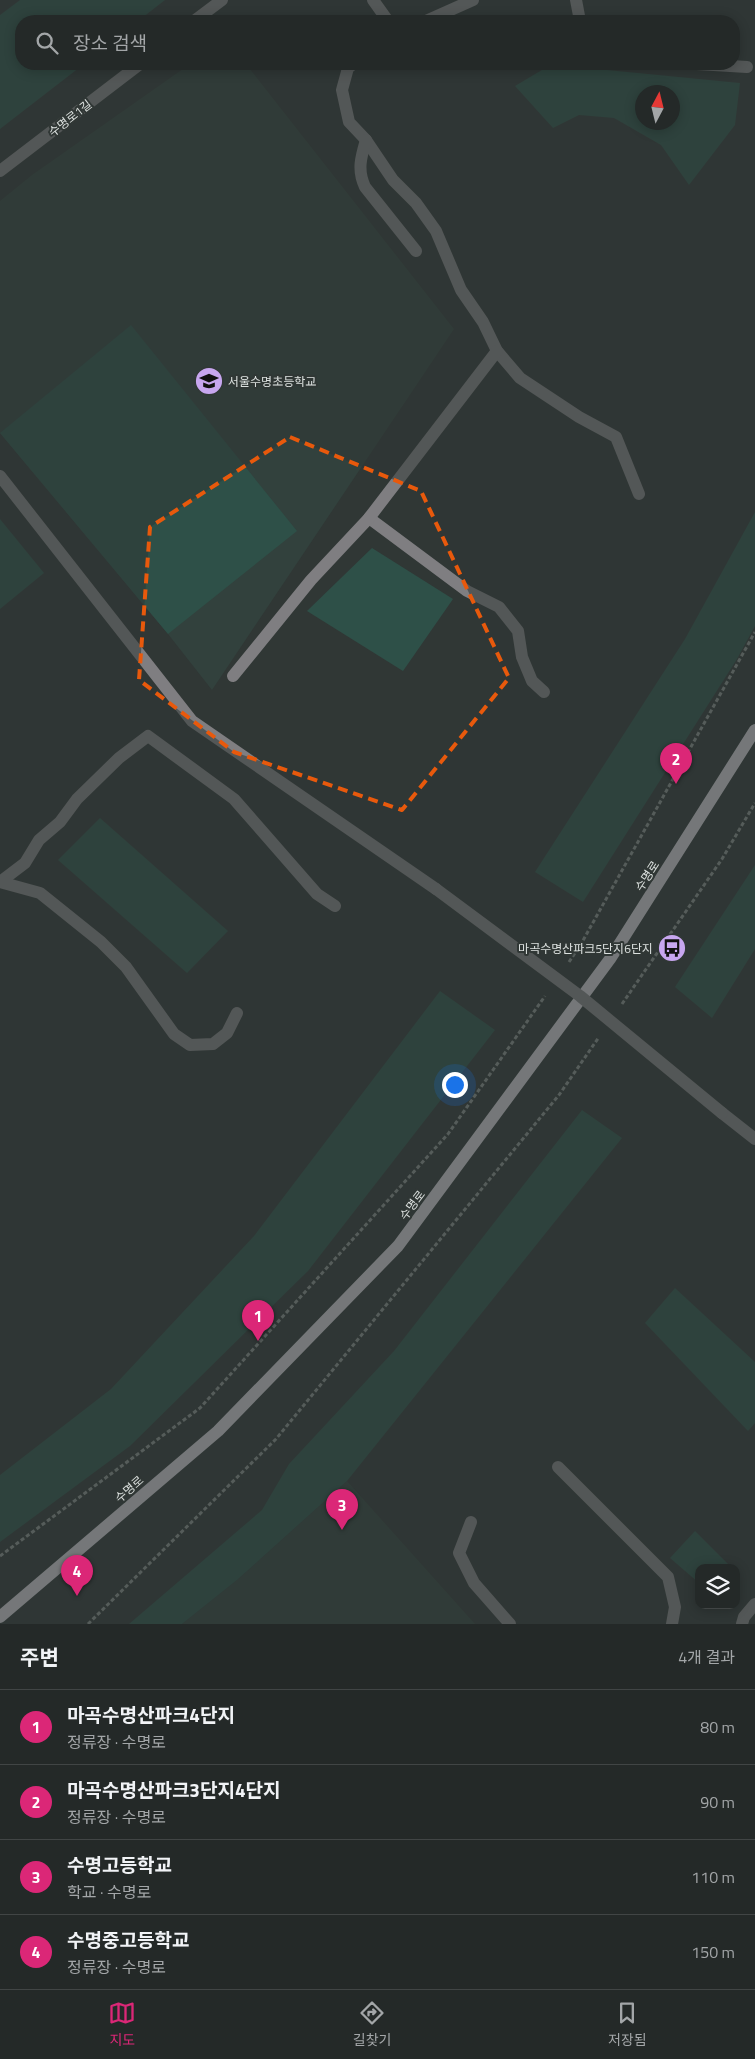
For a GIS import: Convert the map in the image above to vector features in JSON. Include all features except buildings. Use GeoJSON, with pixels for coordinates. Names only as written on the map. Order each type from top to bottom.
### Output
{"type":"FeatureCollection","features":[{"type":"Feature","properties":{"kind":"main road","name":"수명로"},"geometry":{"type":"LineString","coordinates":[[0,1617],[218,1431],[398,1246],[610,959],[755,730]]}},
{"type":"Feature","properties":{"kind":"street"},"geometry":{"type":"LineString","coordinates":[[202,15],[222,0]]}},
{"type":"Feature","properties":{"kind":"street"},"geometry":{"type":"LineString","coordinates":[[373,0],[384,15]]}},
{"type":"Feature","properties":{"kind":"street"},"geometry":{"type":"LineString","coordinates":[[441,15],[473,0]]}},
{"type":"Feature","properties":{"kind":"street"},"geometry":{"type":"LineString","coordinates":[[576,0],[579,15]]}},
{"type":"Feature","properties":{"kind":"street"},"geometry":{"type":"LineString","coordinates":[[740,67],[747,67]]}},
{"type":"Feature","properties":{"kind":"street","name":"수명로1길"},"geometry":{"type":"LineString","coordinates":[[0,172],[132,70]]}},
{"type":"Feature","properties":{"kind":"street"},"geometry":{"type":"LineString","coordinates":[[347,70],[342,90],[349,122],[366,140],[393,180],[416,203],[436,231],[461,290],[483,322],[496,351],[520,378],[579,417],[616,437],[639,494]]}},
{"type":"Feature","properties":{"kind":"street"},"geometry":{"type":"LineString","coordinates":[[366,140],[360,158],[360,176],[365,187],[416,251]]}},
{"type":"Feature","properties":{"kind":"street"},"geometry":{"type":"LineString","coordinates":[[233,676],[311,580],[368,518],[496,351]]}},
{"type":"Feature","properties":{"kind":"street"},"geometry":{"type":"LineString","coordinates":[[0,476],[192,721],[436,889],[580,996],[755,1139]]}},
{"type":"Feature","properties":{"kind":"street"},"geometry":{"type":"LineString","coordinates":[[368,518],[467,591],[499,607],[518,631],[522,657],[532,681],[544,692]]}},
{"type":"Feature","properties":{"kind":"street"},"geometry":{"type":"LineString","coordinates":[[237,1013],[227,1033],[213,1044],[190,1045],[174,1034],[126,967],[101,942],[40,893],[0,882],[25,863],[38,840],[60,822],[77,799],[119,758],[148,736],[234,799],[317,894],[334,906]]}},
{"type":"Feature","properties":{"kind":"street"},"geometry":{"type":"LineString","coordinates":[[558,1467],[668,1577],[675,1607],[672,1624]]}},
{"type":"Feature","properties":{"kind":"street"},"geometry":{"type":"LineString","coordinates":[[471,1522],[459,1554],[474,1584],[510,1624]]}},
{"type":"Feature","properties":{"kind":"street"},"geometry":{"type":"LineString","coordinates":[[742,1624],[744,1617],[755,1604]]}},
{"type":"Feature","properties":{"kind":"path"},"geometry":{"type":"LineString","coordinates":[[565,967],[582,944],[755,632]]}},
{"type":"Feature","properties":{"kind":"path"},"geometry":{"type":"LineString","coordinates":[[0,1556],[200,1408],[448,1134],[548,991]]}},
{"type":"Feature","properties":{"kind":"highlighted area"},"geometry":{"type":"Polygon","coordinates":[[[290,437],[421,491],[509,678],[402,810],[234,752],[139,680],[150,527],[290,437]]]}},
{"type":"Feature","properties":{"kind":"shaded area","name":"서울수명초등학교"},"geometry":{"type":"Polygon","coordinates":[[[181,70],[251,70],[454,329],[212,690],[168,634],[0,433],[0,201],[32,175],[181,70]]]}},
{"type":"Feature","properties":{"kind":"shaded area"},"geometry":{"type":"Polygon","coordinates":[[[347,1481],[475,1624],[182,1624],[237,1580],[347,1481]]]}},
{"type":"Feature","properties":{"kind":"green space"},"geometry":{"type":"Polygon","coordinates":[[[20,0],[165,0],[146,15],[15,15],[15,70],[76,70],[0,129],[0,15],[20,0]]]}},
{"type":"Feature","properties":{"kind":"green space"},"geometry":{"type":"Polygon","coordinates":[[[542,70],[607,70],[740,83],[735,125],[689,185],[661,145],[614,118],[579,115],[553,128],[515,86],[542,70]]]}},
{"type":"Feature","properties":{"kind":"green space"},"geometry":{"type":"Polygon","coordinates":[[[131,325],[297,531],[168,634],[0,433],[131,325]]]}},
{"type":"Feature","properties":{"kind":"green space"},"geometry":{"type":"Polygon","coordinates":[[[755,512],[755,626],[737,659],[583,902],[535,872],[685,639],[755,512]]]}},
{"type":"Feature","properties":{"kind":"green space"},"geometry":{"type":"Polygon","coordinates":[[[0,519],[44,573],[0,609],[0,519]]]}},
{"type":"Feature","properties":{"kind":"green space"},"geometry":{"type":"Polygon","coordinates":[[[372,548],[453,599],[403,671],[307,611],[372,548]]]}},
{"type":"Feature","properties":{"kind":"green space"},"geometry":{"type":"Polygon","coordinates":[[[100,818],[228,931],[187,973],[58,860],[100,818]]]}},
{"type":"Feature","properties":{"kind":"green space"},"geometry":{"type":"Polygon","coordinates":[[[755,865],[755,949],[712,1018],[675,987],[755,865]]]}},
{"type":"Feature","properties":{"kind":"green space"},"geometry":{"type":"Polygon","coordinates":[[[440,991],[495,1030],[308,1271],[130,1446],[0,1542],[0,1475],[111,1389],[254,1236],[440,991]]]}},
{"type":"Feature","properties":{"kind":"green space"},"geometry":{"type":"Polygon","coordinates":[[[582,1110],[622,1138],[347,1481],[237,1580],[182,1624],[129,1624],[262,1510],[289,1464],[394,1351],[582,1110]]]}},
{"type":"Feature","properties":{"kind":"green space"},"geometry":{"type":"Polygon","coordinates":[[[675,1288],[755,1362],[755,1423],[748,1431],[645,1323],[675,1288]]]}},
{"type":"Feature","properties":{"kind":"green space"},"geometry":{"type":"Polygon","coordinates":[[[695,1531],[728,1564],[695,1564],[695,1580],[670,1558],[695,1531]]]}},
{"type":"Feature","properties":{"kind":"place","name":"서울수명초등학교"},"geometry":{"type":"Point","coordinates":[209,381]}},
{"type":"Feature","properties":{"kind":"place","name":"마곡수명산파크3단지4단지"},"geometry":{"type":"Point","coordinates":[676,784]}},
{"type":"Feature","properties":{"kind":"place","name":"마곡수명산파크5단지6단지"},"geometry":{"type":"Point","coordinates":[672,948]}},
{"type":"Feature","properties":{"kind":"place","name":"마곡수명산파크4단지"},"geometry":{"type":"Point","coordinates":[258,1341]}},
{"type":"Feature","properties":{"kind":"place","name":"수명고등학교"},"geometry":{"type":"Point","coordinates":[342,1530]}},
{"type":"Feature","properties":{"kind":"place","name":"수명중고등학교"},"geometry":{"type":"Point","coordinates":[77,1596]}}]}
